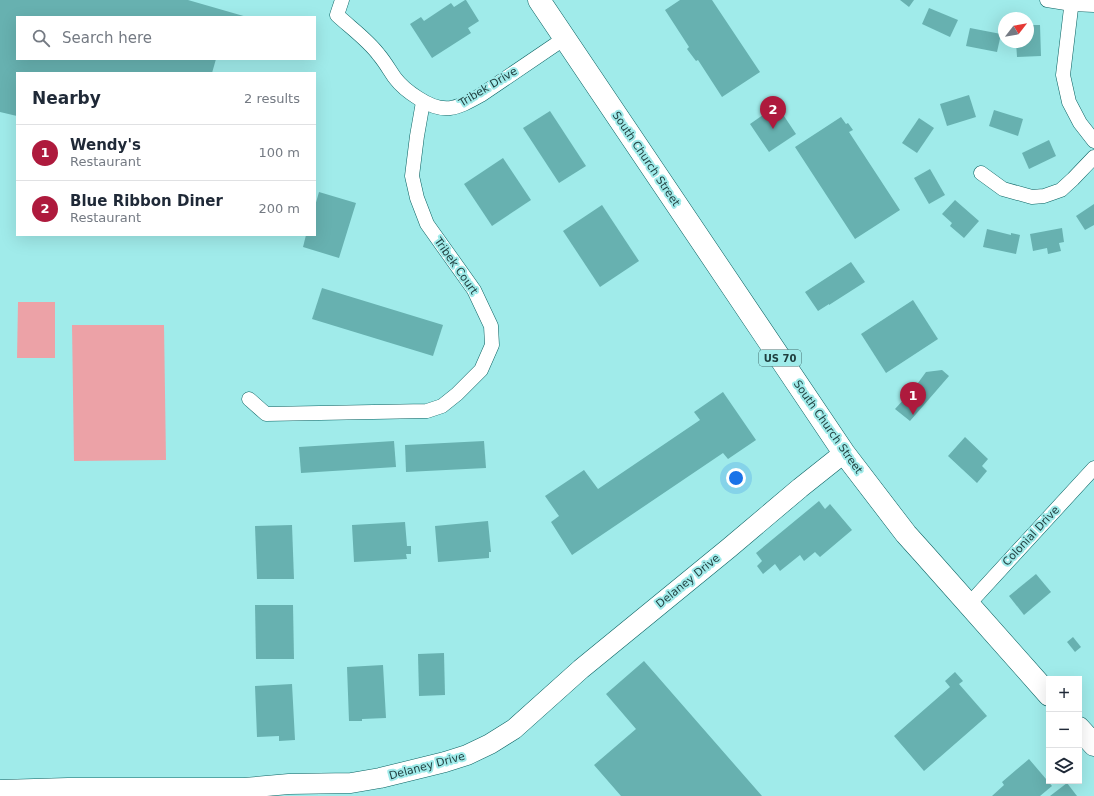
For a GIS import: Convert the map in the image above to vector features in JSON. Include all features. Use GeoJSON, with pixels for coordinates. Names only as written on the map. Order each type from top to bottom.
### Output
{"type":"FeatureCollection","features":[{"type":"Feature","properties":{"kind":"main road","name":"South Church Street"},"geometry":{"type":"LineString","coordinates":[[539,0],[844,453],[906,534],[1046,692]]}},
{"type":"Feature","properties":{"kind":"main road"},"geometry":{"type":"LineString","coordinates":[[1082,731],[1094,745]]}},
{"type":"Feature","properties":{"kind":"street","name":"Tribek Drive"},"geometry":{"type":"LineString","coordinates":[[342,0],[337,15],[379,54],[396,79],[408,92],[435,108],[447,109],[457,107],[468,102],[565,38]]}},
{"type":"Feature","properties":{"kind":"street"},"geometry":{"type":"LineString","coordinates":[[1047,0],[1094,5]]}},
{"type":"Feature","properties":{"kind":"street"},"geometry":{"type":"LineString","coordinates":[[1072,2],[1063,75],[1069,102],[1080,123],[1094,141]]}},
{"type":"Feature","properties":{"kind":"street","name":"Tribek Court"},"geometry":{"type":"LineString","coordinates":[[249,399],[266,414],[427,411],[442,406],[457,394],[481,370],[492,345],[491,326],[474,290],[427,224],[416,198],[412,176],[423,102]]}},
{"type":"Feature","properties":{"kind":"street"},"geometry":{"type":"LineString","coordinates":[[982,174],[1003,190],[1032,197],[1044,196],[1061,190],[1094,158]]}},
{"type":"Feature","properties":{"kind":"street","name":"Delaney Drive"},"geometry":{"type":"LineString","coordinates":[[0,790],[68,788],[244,792],[289,784],[351,783],[380,778],[468,755],[490,744],[514,729],[581,669],[844,453]]}},
{"type":"Feature","properties":{"kind":"street","name":"Colonial Drive"},"geometry":{"type":"LineString","coordinates":[[969,604],[1094,468]]}},
{"type":"Feature","properties":{"kind":"shaded area"},"geometry":{"type":"Polygon","coordinates":[[[18,302],[55,302],[55,358],[17,358],[18,302]]]}},
{"type":"Feature","properties":{"kind":"shaded area"},"geometry":{"type":"Polygon","coordinates":[[[72,325],[164,325],[166,460],[74,461],[72,325]]]}},
{"type":"Feature","properties":{"kind":"building"},"geometry":{"type":"Polygon","coordinates":[[[0,0],[188,0],[244,16],[16,16],[16,60],[216,60],[212,72],[16,72],[16,116],[0,112],[0,0]]]}},
{"type":"Feature","properties":{"kind":"building"},"geometry":{"type":"Polygon","coordinates":[[[465,0],[479,21],[468,28],[471,33],[432,58],[410,24],[421,17],[424,21],[451,3],[454,7],[465,0]]]}},
{"type":"Feature","properties":{"kind":"building"},"geometry":{"type":"Polygon","coordinates":[[[680,0],[712,0],[760,72],[722,97],[698,60],[696,61],[687,49],[689,47],[665,10],[680,0]]]}},
{"type":"Feature","properties":{"kind":"building"},"geometry":{"type":"Polygon","coordinates":[[[900,0],[914,0],[909,7],[900,0]]]}},
{"type":"Feature","properties":{"kind":"building"},"geometry":{"type":"Polygon","coordinates":[[[929,8],[958,20],[950,37],[922,24],[929,8]]]}},
{"type":"Feature","properties":{"kind":"building"},"geometry":{"type":"Polygon","coordinates":[[[1034,25],[1040,25],[1041,56],[1017,57],[1016,48],[1034,48],[1034,25]]]}},
{"type":"Feature","properties":{"kind":"building"},"geometry":{"type":"Polygon","coordinates":[[[970,28],[998,33],[997,52],[966,46],[970,28]]]}},
{"type":"Feature","properties":{"kind":"building"},"geometry":{"type":"Polygon","coordinates":[[[969,95],[976,117],[947,126],[940,104],[969,95]]]}},
{"type":"Feature","properties":{"kind":"building"},"geometry":{"type":"Polygon","coordinates":[[[773,108],[778,116],[782,113],[796,134],[769,152],[750,124],[773,108]]]}},
{"type":"Feature","properties":{"kind":"building"},"geometry":{"type":"Polygon","coordinates":[[[994,110],[1023,119],[1018,136],[989,126],[994,110]]]}},
{"type":"Feature","properties":{"kind":"building"},"geometry":{"type":"Polygon","coordinates":[[[550,111],[586,166],[559,183],[523,128],[550,111]]]}},
{"type":"Feature","properties":{"kind":"building"},"geometry":{"type":"Polygon","coordinates":[[[841,117],[853,130],[849,132],[900,210],[855,239],[795,147],[841,117]]]}},
{"type":"Feature","properties":{"kind":"building"},"geometry":{"type":"Polygon","coordinates":[[[919,118],[934,128],[917,153],[902,143],[919,118]]]}},
{"type":"Feature","properties":{"kind":"building"},"geometry":{"type":"Polygon","coordinates":[[[1049,140],[1056,156],[1029,169],[1022,153],[1049,140]]]}},
{"type":"Feature","properties":{"kind":"building"},"geometry":{"type":"Polygon","coordinates":[[[503,158],[531,200],[492,226],[464,184],[503,158]]]}},
{"type":"Feature","properties":{"kind":"building"},"geometry":{"type":"Polygon","coordinates":[[[930,169],[945,195],[929,204],[914,178],[930,169]]]}},
{"type":"Feature","properties":{"kind":"building"},"geometry":{"type":"Polygon","coordinates":[[[319,192],[356,203],[339,258],[303,247],[306,236],[316,236],[316,202],[319,192]]]}},
{"type":"Feature","properties":{"kind":"building"},"geometry":{"type":"Polygon","coordinates":[[[955,200],[979,221],[964,238],[950,226],[952,223],[942,214],[955,200]]]}},
{"type":"Feature","properties":{"kind":"building"},"geometry":{"type":"Polygon","coordinates":[[[1094,204],[1094,225],[1085,230],[1076,216],[1094,204]]]}},
{"type":"Feature","properties":{"kind":"building"},"geometry":{"type":"Polygon","coordinates":[[[602,205],[639,261],[600,287],[563,231],[602,205]]]}},
{"type":"Feature","properties":{"kind":"building"},"geometry":{"type":"Polygon","coordinates":[[[1062,228],[1064,242],[1059,243],[1061,251],[1048,254],[1047,248],[1033,251],[1030,234],[1062,228]]]}},
{"type":"Feature","properties":{"kind":"building"},"geometry":{"type":"Polygon","coordinates":[[[987,229],[1011,235],[1011,233],[1020,235],[1016,254],[983,247],[987,229]]]}},
{"type":"Feature","properties":{"kind":"building"},"geometry":{"type":"Polygon","coordinates":[[[851,262],[865,282],[818,311],[805,292],[851,262]]]}},
{"type":"Feature","properties":{"kind":"building"},"geometry":{"type":"Polygon","coordinates":[[[322,288],[443,325],[433,356],[312,319],[322,288]]]}},
{"type":"Feature","properties":{"kind":"building"},"geometry":{"type":"Polygon","coordinates":[[[913,300],[938,339],[886,373],[861,334],[913,300]]]}},
{"type":"Feature","properties":{"kind":"building"},"geometry":{"type":"Polygon","coordinates":[[[942,370],[949,376],[910,421],[895,409],[915,387],[926,372],[942,370]]]}},
{"type":"Feature","properties":{"kind":"building"},"geometry":{"type":"Polygon","coordinates":[[[723,392],[756,440],[728,459],[723,453],[572,555],[551,522],[559,516],[545,496],[584,470],[598,489],[700,420],[694,412],[723,392]]]}},
{"type":"Feature","properties":{"kind":"building"},"geometry":{"type":"Polygon","coordinates":[[[965,437],[988,459],[982,466],[987,471],[977,483],[948,456],[965,437]]]}},
{"type":"Feature","properties":{"kind":"building"},"geometry":{"type":"Polygon","coordinates":[[[394,441],[396,467],[301,473],[299,447],[394,441]]]}},
{"type":"Feature","properties":{"kind":"building"},"geometry":{"type":"Polygon","coordinates":[[[484,441],[486,468],[406,472],[405,445],[484,441]]]}},
{"type":"Feature","properties":{"kind":"building"},"geometry":{"type":"Polygon","coordinates":[[[819,501],[825,509],[830,504],[852,530],[820,557],[815,552],[804,561],[800,555],[780,571],[775,564],[763,574],[757,566],[762,561],[756,553],[819,501]]]}},
{"type":"Feature","properties":{"kind":"building"},"geometry":{"type":"Polygon","coordinates":[[[488,521],[491,552],[489,552],[489,558],[438,562],[435,526],[488,521]]]}},
{"type":"Feature","properties":{"kind":"building"},"geometry":{"type":"Polygon","coordinates":[[[405,522],[407,546],[411,546],[411,554],[406,554],[407,559],[354,562],[352,525],[405,522]]]}},
{"type":"Feature","properties":{"kind":"building"},"geometry":{"type":"Polygon","coordinates":[[[292,525],[294,579],[257,579],[255,526],[292,525]]]}},
{"type":"Feature","properties":{"kind":"building"},"geometry":{"type":"Polygon","coordinates":[[[1036,574],[1051,592],[1024,615],[1009,596],[1036,574]]]}},
{"type":"Feature","properties":{"kind":"building"},"geometry":{"type":"Polygon","coordinates":[[[255,605],[293,605],[294,659],[256,659],[255,605]]]}},
{"type":"Feature","properties":{"kind":"building"},"geometry":{"type":"Polygon","coordinates":[[[1073,637],[1081,647],[1075,652],[1067,642],[1073,637]]]}},
{"type":"Feature","properties":{"kind":"building"},"geometry":{"type":"Polygon","coordinates":[[[444,653],[445,695],[419,696],[418,654],[444,653]]]}},
{"type":"Feature","properties":{"kind":"building"},"geometry":{"type":"Polygon","coordinates":[[[644,661],[762,796],[621,796],[594,765],[636,729],[606,694],[644,661]]]}},
{"type":"Feature","properties":{"kind":"building"},"geometry":{"type":"Polygon","coordinates":[[[383,665],[386,718],[349,721],[347,667],[383,665]]]}},
{"type":"Feature","properties":{"kind":"building"},"geometry":{"type":"Polygon","coordinates":[[[955,672],[963,681],[959,684],[987,716],[924,771],[894,736],[950,687],[945,681],[955,672]]]}},
{"type":"Feature","properties":{"kind":"building"},"geometry":{"type":"Polygon","coordinates":[[[292,684],[295,740],[279,741],[279,736],[257,737],[255,686],[292,684]]]}},
{"type":"Feature","properties":{"kind":"building"},"geometry":{"type":"Polygon","coordinates":[[[1029,759],[1046,779],[1046,784],[1050,784],[1052,786],[1040,796],[992,796],[1004,785],[1002,782],[1029,759]]]}},
{"type":"Feature","properties":{"kind":"building"},"geometry":{"type":"Polygon","coordinates":[[[1068,784],[1077,796],[1050,796],[1068,784]]]}},
{"type":"Feature","properties":{"kind":"place","name":"Blue Ribbon Diner"},"geometry":{"type":"Point","coordinates":[773,129]}},
{"type":"Feature","properties":{"kind":"place","name":"Wendy's"},"geometry":{"type":"Point","coordinates":[913,415]}}]}
